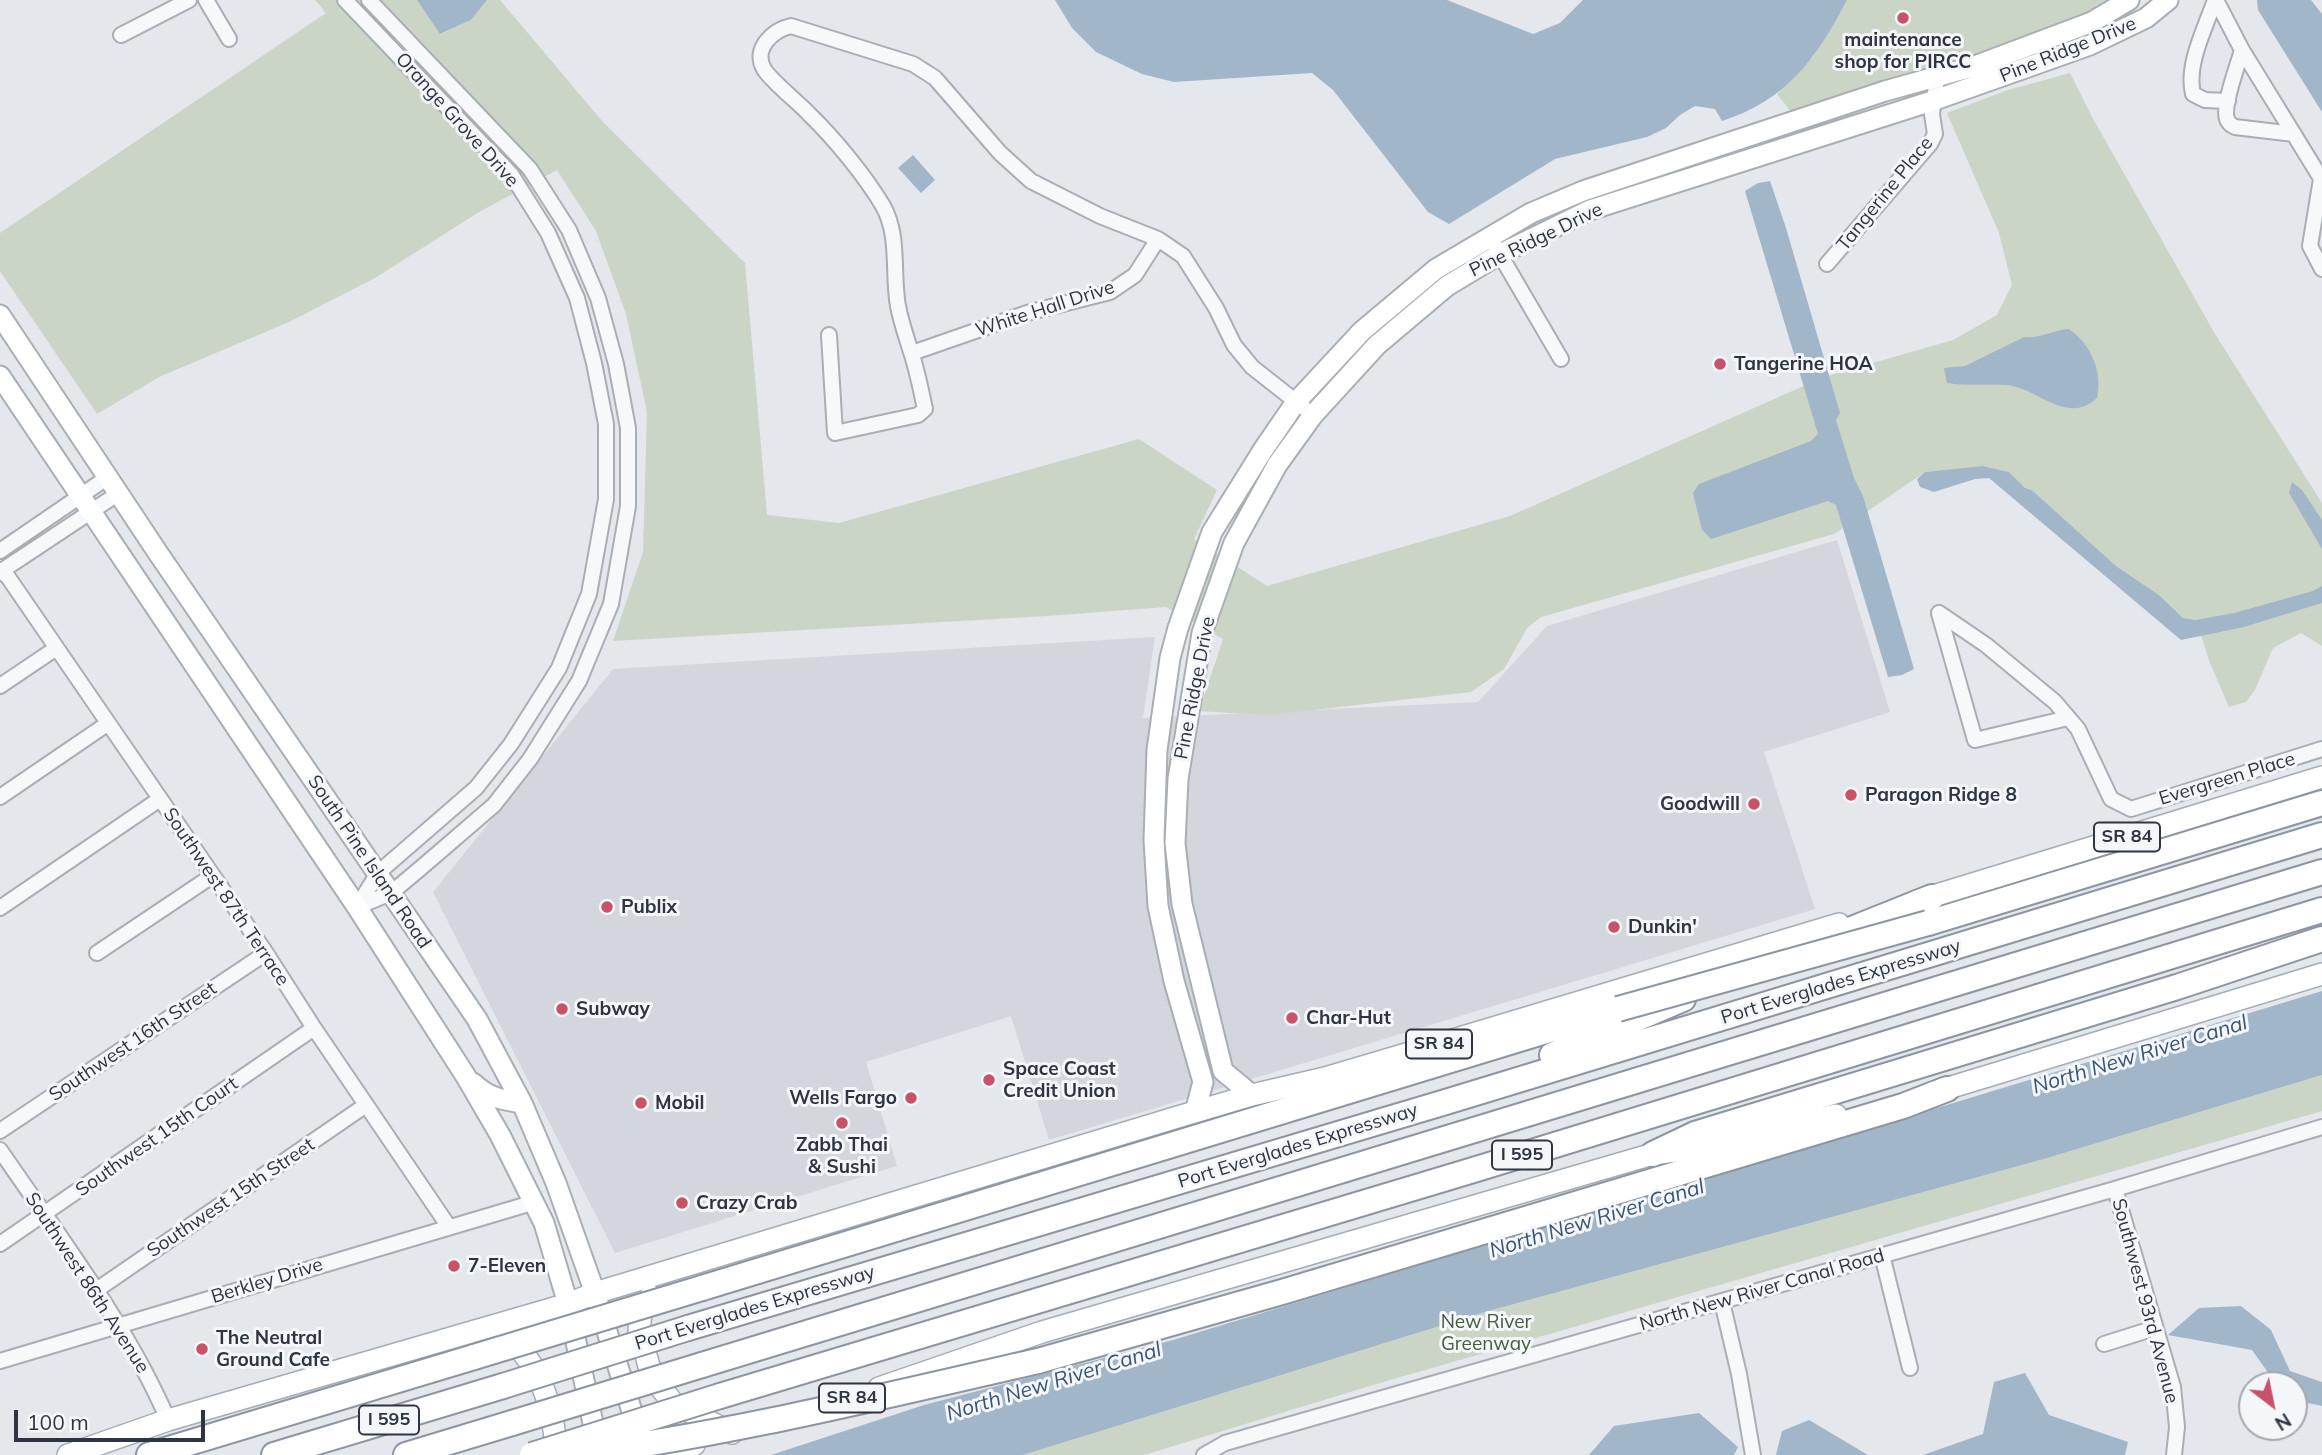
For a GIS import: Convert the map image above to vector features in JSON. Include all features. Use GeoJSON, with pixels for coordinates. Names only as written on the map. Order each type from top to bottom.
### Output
{"type":"FeatureCollection","features":[{"type":"Feature","properties":{"kind":"highway"},"geometry":{"type":"LineString","coordinates":[[149,1455],[1618,1009],[1928,923],[2322,803]]}},
{"type":"Feature","properties":{"kind":"highway","name":"Port Everglades Expressway"},"geometry":{"type":"LineString","coordinates":[[274,1455],[2322,835]]}},
{"type":"Feature","properties":{"kind":"highway"},"geometry":{"type":"LineString","coordinates":[[406,1455],[2322,872]]}},
{"type":"Feature","properties":{"kind":"highway"},"geometry":{"type":"LineString","coordinates":[[1449,1101],[1811,944],[1932,897]]}},
{"type":"Feature","properties":{"kind":"highway","name":"I 595"},"geometry":{"type":"LineString","coordinates":[[532,1455],[2322,910]]}},
{"type":"Feature","properties":{"kind":"highway"},"geometry":{"type":"LineString","coordinates":[[1653,1154],[1695,1134],[2178,987],[2322,939]]}},
{"type":"Feature","properties":{"kind":"highway"},"geometry":{"type":"LineString","coordinates":[[569,1455],[616,1449],[779,1418],[1038,1361],[1282,1292],[1890,1110],[1947,1089]]}},
{"type":"Feature","properties":{"kind":"main road","name":"SR 84"},"geometry":{"type":"LineString","coordinates":[[68,1455],[168,1420],[568,1304],[595,1293],[1252,1095],[1396,1058],[2322,777]]}},
{"type":"Feature","properties":{"kind":"main road","name":"SR 84"},"geometry":{"type":"LineString","coordinates":[[659,1455],[808,1413],[1042,1332],[1653,1154],[1690,1149],[1947,1089],[2322,974]]}},
{"type":"Feature","properties":{"kind":"main road"},"geometry":{"type":"LineString","coordinates":[[668,1271],[641,1313],[639,1330],[652,1377],[674,1404],[733,1434]]}},
{"type":"Feature","properties":{"kind":"main road"},"geometry":{"type":"LineString","coordinates":[[475,1330],[507,1334],[530,1361],[552,1409],[555,1455]]}},
{"type":"Feature","properties":{"kind":"street"},"geometry":{"type":"LineString","coordinates":[[121,35],[174,4],[189,0]]}},
{"type":"Feature","properties":{"kind":"street"},"geometry":{"type":"LineString","coordinates":[[206,0],[229,39]]}},
{"type":"Feature","properties":{"kind":"street","name":"Orange Grove Drive"},"geometry":{"type":"LineString","coordinates":[[345,0],[511,174],[548,233],[577,298],[606,424],[606,499],[589,594],[559,668],[510,744],[476,788],[377,873],[357,907]]}},
{"type":"Feature","properties":{"kind":"street","name":"Orange Grove Drive"},"geometry":{"type":"LineString","coordinates":[[357,907],[391,893],[494,805],[530,759],[579,681],[611,604],[628,506],[628,428],[616,364],[598,298],[569,230],[530,169],[369,0]]}},
{"type":"Feature","properties":{"kind":"street","name":"Pine Ridge Drive"},"geometry":{"type":"LineString","coordinates":[[1252,1095],[1223,1072],[1182,904],[1175,843],[1178,779],[1202,634],[1234,543],[1277,465],[1312,415],[1377,345],[1531,213],[1583,191],[1885,92],[1937,78],[2092,22],[2129,0]]}},
{"type":"Feature","properties":{"kind":"street","name":"Pine Ridge Drive"},"geometry":{"type":"LineString","coordinates":[[1195,1112],[1203,1082],[1174,981],[1158,906],[1154,840],[1157,750],[1170,658],[1212,533],[1296,402],[1362,331],[1436,269],[1590,210],[1935,100],[2090,45],[2146,18],[2168,0]]}},
{"type":"Feature","properties":{"kind":"street"},"geometry":{"type":"LineString","coordinates":[[2216,0],[2242,50],[2322,179],[2310,246],[2322,269]]}},
{"type":"Feature","properties":{"kind":"street"},"geometry":{"type":"LineString","coordinates":[[2216,0],[2192,62],[2190,81],[2193,94],[2206,100],[2228,101]]}},
{"type":"Feature","properties":{"kind":"street"},"geometry":{"type":"LineString","coordinates":[[829,335],[835,433],[918,415],[925,409],[912,353],[902,328],[897,300],[893,233],[884,208],[868,184],[815,120],[763,68],[761,55],[769,36],[778,29],[791,26],[913,64],[935,78],[1000,153],[1031,181],[1100,216],[1158,239],[1183,256],[1216,308],[1234,345],[1252,367],[1312,415]]}},
{"type":"Feature","properties":{"kind":"street"},"geometry":{"type":"LineString","coordinates":[[2242,50],[2226,118],[2235,127],[2294,134]]}},
{"type":"Feature","properties":{"kind":"street","name":"Tangerine Place"},"geometry":{"type":"LineString","coordinates":[[1827,264],[1930,144],[1935,134],[1932,114],[1937,78]]}},
{"type":"Feature","properties":{"kind":"street","name":"White Hall Drive"},"geometry":{"type":"LineString","coordinates":[[912,353],[1027,313],[1110,292],[1135,275],[1158,239]]}},
{"type":"Feature","properties":{"kind":"street"},"geometry":{"type":"LineString","coordinates":[[1495,245],[1562,359]]}},
{"type":"Feature","properties":{"kind":"street","name":"South Pine Island Road"},"geometry":{"type":"LineString","coordinates":[[0,315],[477,1019],[522,1103],[556,1184],[595,1293],[646,1455]]}},
{"type":"Feature","properties":{"kind":"street","name":"South Pine Island Road"},"geometry":{"type":"LineString","coordinates":[[0,376],[357,907],[465,1075],[518,1167],[544,1223],[568,1304],[600,1455]]}},
{"type":"Feature","properties":{"kind":"street"},"geometry":{"type":"LineString","coordinates":[[1,571],[113,485]]}},
{"type":"Feature","properties":{"kind":"street"},"geometry":{"type":"LineString","coordinates":[[0,551],[85,504]]}},
{"type":"Feature","properties":{"kind":"street","name":"Southwest 87th Terrace"},"geometry":{"type":"LineString","coordinates":[[1,571],[266,953],[449,1227]]}},
{"type":"Feature","properties":{"kind":"street"},"geometry":{"type":"LineString","coordinates":[[1939,613],[1986,645],[2055,702],[2068,718],[1975,740],[1939,613]]}},
{"type":"Feature","properties":{"kind":"street"},"geometry":{"type":"LineString","coordinates":[[0,686],[55,649]]}},
{"type":"Feature","properties":{"kind":"street","name":"Evergreen Place"},"geometry":{"type":"LineString","coordinates":[[2068,718],[2078,729],[2111,799],[2132,809],[2322,749]]}},
{"type":"Feature","properties":{"kind":"street"},"geometry":{"type":"LineString","coordinates":[[0,797],[107,724]]}},
{"type":"Feature","properties":{"kind":"street"},"geometry":{"type":"LineString","coordinates":[[0,908],[160,799]]}},
{"type":"Feature","properties":{"kind":"street"},"geometry":{"type":"LineString","coordinates":[[97,953],[212,876]]}},
{"type":"Feature","properties":{"kind":"street","name":"Southwest 16th Street"},"geometry":{"type":"LineString","coordinates":[[0,1131],[266,953]]}},
{"type":"Feature","properties":{"kind":"street","name":"Southwest 15th Court"},"geometry":{"type":"LineString","coordinates":[[0,1244],[314,1028]]}},
{"type":"Feature","properties":{"kind":"street"},"geometry":{"type":"LineString","coordinates":[[465,1075],[483,1093],[500,1100],[522,1103]]}},
{"type":"Feature","properties":{"kind":"street","name":"Southwest 15th Street"},"geometry":{"type":"LineString","coordinates":[[95,1291],[366,1105]]}},
{"type":"Feature","properties":{"kind":"street","name":"North New River Canal Road"},"geometry":{"type":"LineString","coordinates":[[1204,1455],[1225,1443],[2115,1189],[2322,1127]]}},
{"type":"Feature","properties":{"kind":"street","name":"Southwest 86th Avenue"},"geometry":{"type":"LineString","coordinates":[[0,1150],[118,1325],[155,1390],[168,1420]]}},
{"type":"Feature","properties":{"kind":"street","name":"Southwest 93rd Avenue"},"geometry":{"type":"LineString","coordinates":[[2115,1189],[2173,1387],[2177,1427],[2174,1455]]}},
{"type":"Feature","properties":{"kind":"street","name":"Berkley Drive"},"geometry":{"type":"LineString","coordinates":[[0,1361],[535,1202]]}},
{"type":"Feature","properties":{"kind":"street"},"geometry":{"type":"LineString","coordinates":[[1882,1255],[1910,1368]]}},
{"type":"Feature","properties":{"kind":"street"},"geometry":{"type":"LineString","coordinates":[[1722,1302],[1740,1374],[1753,1455]]}},
{"type":"Feature","properties":{"kind":"street"},"geometry":{"type":"LineString","coordinates":[[2104,1344],[2155,1328]]}},
{"type":"Feature","properties":{"kind":"shaded area"},"geometry":{"type":"Polygon","coordinates":[[[1837,540],[1890,712],[1764,752],[1815,909],[1049,1140],[1011,1016],[866,1062],[897,1166],[615,1253],[433,892],[613,669],[1155,637],[1143,718],[1478,702],[1547,626],[1837,540]]]}},
{"type":"Feature","properties":{"kind":"green space"},"geometry":{"type":"Polygon","coordinates":[[[315,0],[417,0],[441,34],[471,20],[487,0],[500,0],[603,122],[745,263],[767,515],[839,523],[1139,439],[1217,490],[1194,539],[1267,586],[1510,516],[1824,377],[1953,340],[1997,315],[2012,285],[1999,233],[1947,113],[2005,91],[2070,73],[2092,117],[2215,334],[2322,503],[2322,646],[2301,633],[2273,648],[2255,690],[2246,702],[2229,707],[2210,663],[2196,620],[2183,618],[2159,595],[2116,566],[2033,491],[1982,466],[1925,472],[1834,534],[1541,617],[1527,628],[1504,669],[1471,692],[1269,715],[1199,711],[1223,639],[1166,607],[613,641],[643,552],[647,412],[626,314],[596,231],[557,170],[479,212],[375,278],[289,322],[159,377],[97,414],[0,271],[0,233],[326,13],[315,0]]]}},
{"type":"Feature","properties":{"kind":"green space"},"geometry":{"type":"Polygon","coordinates":[[[1847,0],[2116,0],[2055,29],[1793,114],[1777,94],[1813,57],[1847,0]]]}},
{"type":"Feature","properties":{"kind":"green space","name":"New River Greenway"},"geometry":{"type":"Polygon","coordinates":[[[2322,1075],[2322,1111],[1373,1385],[1144,1455],[1023,1455],[1485,1312],[2044,1159],[2322,1075]]]}},
{"type":"Feature","properties":{"kind":"water"},"geometry":{"type":"Polygon","coordinates":[[[417,0],[487,0],[471,20],[440,34],[417,0]]]}},
{"type":"Feature","properties":{"kind":"water"},"geometry":{"type":"Polygon","coordinates":[[[1055,0],[1447,0],[1533,34],[1560,23],[1583,0],[1847,0],[1811,59],[1797,75],[1765,102],[1722,121],[1715,109],[1695,106],[1666,128],[1647,137],[1555,159],[1449,224],[1428,212],[1333,90],[1312,73],[1174,82],[1142,74],[1096,52],[1072,28],[1055,0]]]}},
{"type":"Feature","properties":{"kind":"water"},"geometry":{"type":"Polygon","coordinates":[[[2257,0],[2311,0],[2322,14],[2322,112],[2258,10],[2257,0]]]}},
{"type":"Feature","properties":{"kind":"water"},"geometry":{"type":"Polygon","coordinates":[[[913,155],[935,180],[921,193],[898,168],[913,155]]]}},
{"type":"Feature","properties":{"kind":"water"},"geometry":{"type":"Polygon","coordinates":[[[1770,181],[1840,413],[1836,420],[1854,478],[1863,496],[1914,669],[1902,675],[1888,677],[1836,505],[1828,501],[1711,539],[1702,530],[1693,493],[1699,484],[1811,441],[1818,434],[1745,191],[1758,183],[1770,181]]]}},
{"type":"Feature","properties":{"kind":"water"},"geometry":{"type":"Polygon","coordinates":[[[2069,329],[2084,342],[2097,369],[2097,398],[2086,406],[2064,407],[2007,385],[1947,383],[1944,368],[1965,366],[2024,337],[2036,337],[2069,329]]]}},
{"type":"Feature","properties":{"kind":"water"},"geometry":{"type":"Polygon","coordinates":[[[1982,466],[2009,472],[2116,566],[2159,595],[2183,618],[2196,620],[2234,613],[2313,591],[2322,586],[2322,603],[2244,627],[2181,640],[1989,478],[1975,479],[1934,492],[1920,487],[1917,479],[1925,472],[1982,466]]]}},
{"type":"Feature","properties":{"kind":"water"},"geometry":{"type":"Polygon","coordinates":[[[2292,482],[2302,490],[2322,520],[2322,549],[2289,493],[2292,482]]]}},
{"type":"Feature","properties":{"kind":"water","name":"North New River Canal"},"geometry":{"type":"Polygon","coordinates":[[[2322,991],[2322,1075],[2044,1159],[1485,1312],[1023,1455],[771,1455],[924,1405],[1173,1340],[2322,991]]]}},
{"type":"Feature","properties":{"kind":"water"},"geometry":{"type":"Polygon","coordinates":[[[2241,1306],[2271,1330],[2290,1371],[2267,1371],[2252,1350],[2168,1335],[2199,1308],[2241,1306]]]}},
{"type":"Feature","properties":{"kind":"water"},"geometry":{"type":"Polygon","coordinates":[[[2025,1373],[2049,1415],[2128,1442],[2125,1455],[1923,1455],[1983,1434],[1994,1382],[2025,1373]]]}},
{"type":"Feature","properties":{"kind":"water"},"geometry":{"type":"Polygon","coordinates":[[[2308,1377],[2322,1382],[2322,1406],[2308,1403],[2308,1377]]]}},
{"type":"Feature","properties":{"kind":"water"},"geometry":{"type":"Polygon","coordinates":[[[1699,1413],[1738,1447],[1734,1455],[1589,1455],[1614,1426],[1699,1413]]]}},
{"type":"Feature","properties":{"kind":"water"},"geometry":{"type":"Polygon","coordinates":[[[1809,1420],[1868,1455],[1776,1455],[1782,1431],[1809,1420]]]}},
{"type":"Feature","properties":{"kind":"place","name":"maintenance shop for PIRCC"},"geometry":{"type":"Point","coordinates":[1903,18]}},
{"type":"Feature","properties":{"kind":"place","name":"Tangerine HOA"},"geometry":{"type":"Point","coordinates":[1720,364]}},
{"type":"Feature","properties":{"kind":"place","name":"Paragon Ridge 8"},"geometry":{"type":"Point","coordinates":[1851,795]}},
{"type":"Feature","properties":{"kind":"place","name":"Goodwill"},"geometry":{"type":"Point","coordinates":[1754,804]}},
{"type":"Feature","properties":{"kind":"place","name":"Publix"},"geometry":{"type":"Point","coordinates":[607,907]}},
{"type":"Feature","properties":{"kind":"place","name":"Dunkin'"},"geometry":{"type":"Point","coordinates":[1614,927]}},
{"type":"Feature","properties":{"kind":"place","name":"Subway"},"geometry":{"type":"Point","coordinates":[562,1009]}},
{"type":"Feature","properties":{"kind":"place","name":"Char-Hut"},"geometry":{"type":"Point","coordinates":[1292,1018]}},
{"type":"Feature","properties":{"kind":"place","name":"Space Coast Credit Union"},"geometry":{"type":"Point","coordinates":[989,1080]}},
{"type":"Feature","properties":{"kind":"place","name":"Wells Fargo"},"geometry":{"type":"Point","coordinates":[911,1098]}},
{"type":"Feature","properties":{"kind":"place","name":"Mobil"},"geometry":{"type":"Point","coordinates":[641,1103]}},
{"type":"Feature","properties":{"kind":"place","name":"Zabb Thai & Sushi"},"geometry":{"type":"Point","coordinates":[842,1123]}},
{"type":"Feature","properties":{"kind":"place","name":"Crazy Crab"},"geometry":{"type":"Point","coordinates":[682,1203]}},
{"type":"Feature","properties":{"kind":"place","name":"7-Eleven"},"geometry":{"type":"Point","coordinates":[454,1266]}},
{"type":"Feature","properties":{"kind":"place","name":"The Neutral Ground Cafe"},"geometry":{"type":"Point","coordinates":[202,1349]}}]}
